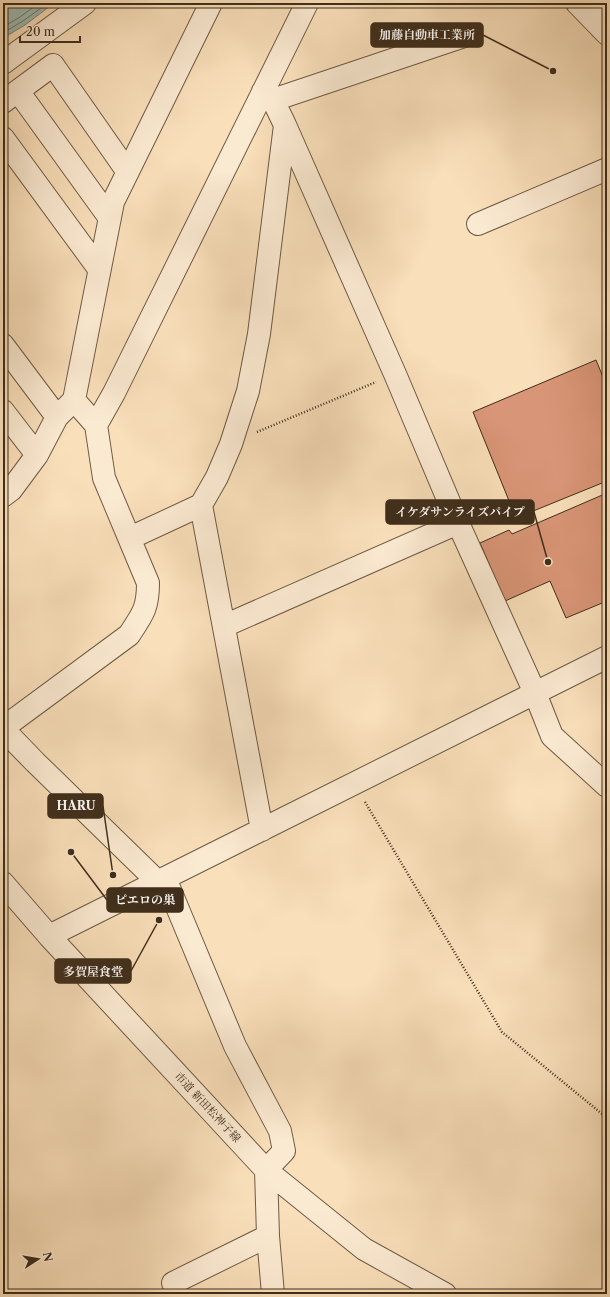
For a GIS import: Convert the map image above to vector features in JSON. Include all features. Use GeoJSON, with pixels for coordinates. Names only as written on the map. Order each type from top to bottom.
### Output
{"type":"FeatureCollection","features":[{"type":"Feature","properties":{"kind":"street"},"geometry":{"type":"LineString","coordinates":[[3,63],[84,3]]}},
{"type":"Feature","properties":{"kind":"street"},"geometry":{"type":"LineString","coordinates":[[6,489],[36,455],[57,418],[74,400],[113,202],[211,3]]}},
{"type":"Feature","properties":{"kind":"street"},"geometry":{"type":"LineString","coordinates":[[96,424],[114,393],[268,96],[307,3]]}},
{"type":"Feature","properties":{"kind":"street"},"geometry":{"type":"LineString","coordinates":[[577,3],[604,31]]}},
{"type":"Feature","properties":{"kind":"street"},"geometry":{"type":"LineString","coordinates":[[604,31],[607,7]]}},
{"type":"Feature","properties":{"kind":"street"},"geometry":{"type":"LineString","coordinates":[[268,96],[466,35]]}},
{"type":"Feature","properties":{"kind":"street"},"geometry":{"type":"LineString","coordinates":[[109,217],[10,96],[52,65],[127,171]]}},
{"type":"Feature","properties":{"kind":"street"},"geometry":{"type":"LineString","coordinates":[[268,96],[285,125],[395,374],[458,522],[535,693],[552,736],[607,786]]}},
{"type":"Feature","properties":{"kind":"street"},"geometry":{"type":"LineString","coordinates":[[130,538],[201,505],[217,477],[231,444],[248,391],[259,334],[285,125]]}},
{"type":"Feature","properties":{"kind":"street"},"geometry":{"type":"LineString","coordinates":[[3,138],[99,269]]}},
{"type":"Feature","properties":{"kind":"street"},"geometry":{"type":"LineString","coordinates":[[478,224],[607,169]]}},
{"type":"Feature","properties":{"kind":"street"},"geometry":{"type":"LineString","coordinates":[[3,345],[57,418]]}},
{"type":"Feature","properties":{"kind":"street"},"geometry":{"type":"LineString","coordinates":[[3,727],[129,635],[146,606],[148,598],[148,583],[104,478],[96,424],[74,400]]}},
{"type":"Feature","properties":{"kind":"street"},"geometry":{"type":"LineString","coordinates":[[3,411],[36,455]]}},
{"type":"Feature","properties":{"kind":"street"},"geometry":{"type":"LineString","coordinates":[[201,505],[262,830]]}},
{"type":"Feature","properties":{"kind":"street"},"geometry":{"type":"LineString","coordinates":[[224,626],[458,522]]}},
{"type":"Feature","properties":{"kind":"street"},"geometry":{"type":"LineString","coordinates":[[49,936],[607,657]]}},
{"type":"Feature","properties":{"kind":"street"},"geometry":{"type":"LineString","coordinates":[[3,714],[3,727],[35,762],[161,880],[235,1046],[280,1131],[284,1151],[266,1170],[268,1236],[273,1294]]}},
{"type":"Feature","properties":{"kind":"street","name":"市道 新田松神子線"},"geometry":{"type":"LineString","coordinates":[[3,883],[49,936],[266,1170],[364,1249],[445,1294]]}},
{"type":"Feature","properties":{"kind":"street"},"geometry":{"type":"LineString","coordinates":[[178,1294],[173,1283],[268,1236]]}},
{"type":"Feature","properties":{"kind":"path"},"geometry":{"type":"LineString","coordinates":[[231,444],[395,374]]}},
{"type":"Feature","properties":{"kind":"path"},"geometry":{"type":"LineString","coordinates":[[355,784],[502,1032],[607,1118]]}},
{"type":"Feature","properties":{"kind":"water"},"geometry":{"type":"Polygon","coordinates":[[[3,3],[54,3],[25,25],[3,38],[3,3]]]}},
{"type":"Feature","properties":{"kind":"building"},"geometry":{"type":"Polygon","coordinates":[[[596,360],[603,377],[607,375],[607,481],[516,518],[473,412],[596,360]]]}},
{"type":"Feature","properties":{"kind":"building"},"geometry":{"type":"Polygon","coordinates":[[[607,493],[607,601],[566,618],[550,581],[505,601],[480,543],[509,530],[512,534],[607,493]]]}},
{"type":"Feature","properties":{"kind":"place","name":"加藤自動車工業所"},"geometry":{"type":"Point","coordinates":[553,71]}},
{"type":"Feature","properties":{"kind":"place","name":"イケダサンライズパイプ"},"geometry":{"type":"Point","coordinates":[548,562]}},
{"type":"Feature","properties":{"kind":"place","name":"ピエロの巣"},"geometry":{"type":"Point","coordinates":[71,852]}},
{"type":"Feature","properties":{"kind":"place","name":"HARU"},"geometry":{"type":"Point","coordinates":[113,875]}},
{"type":"Feature","properties":{"kind":"place","name":"多賀屋食堂"},"geometry":{"type":"Point","coordinates":[159,920]}}]}
